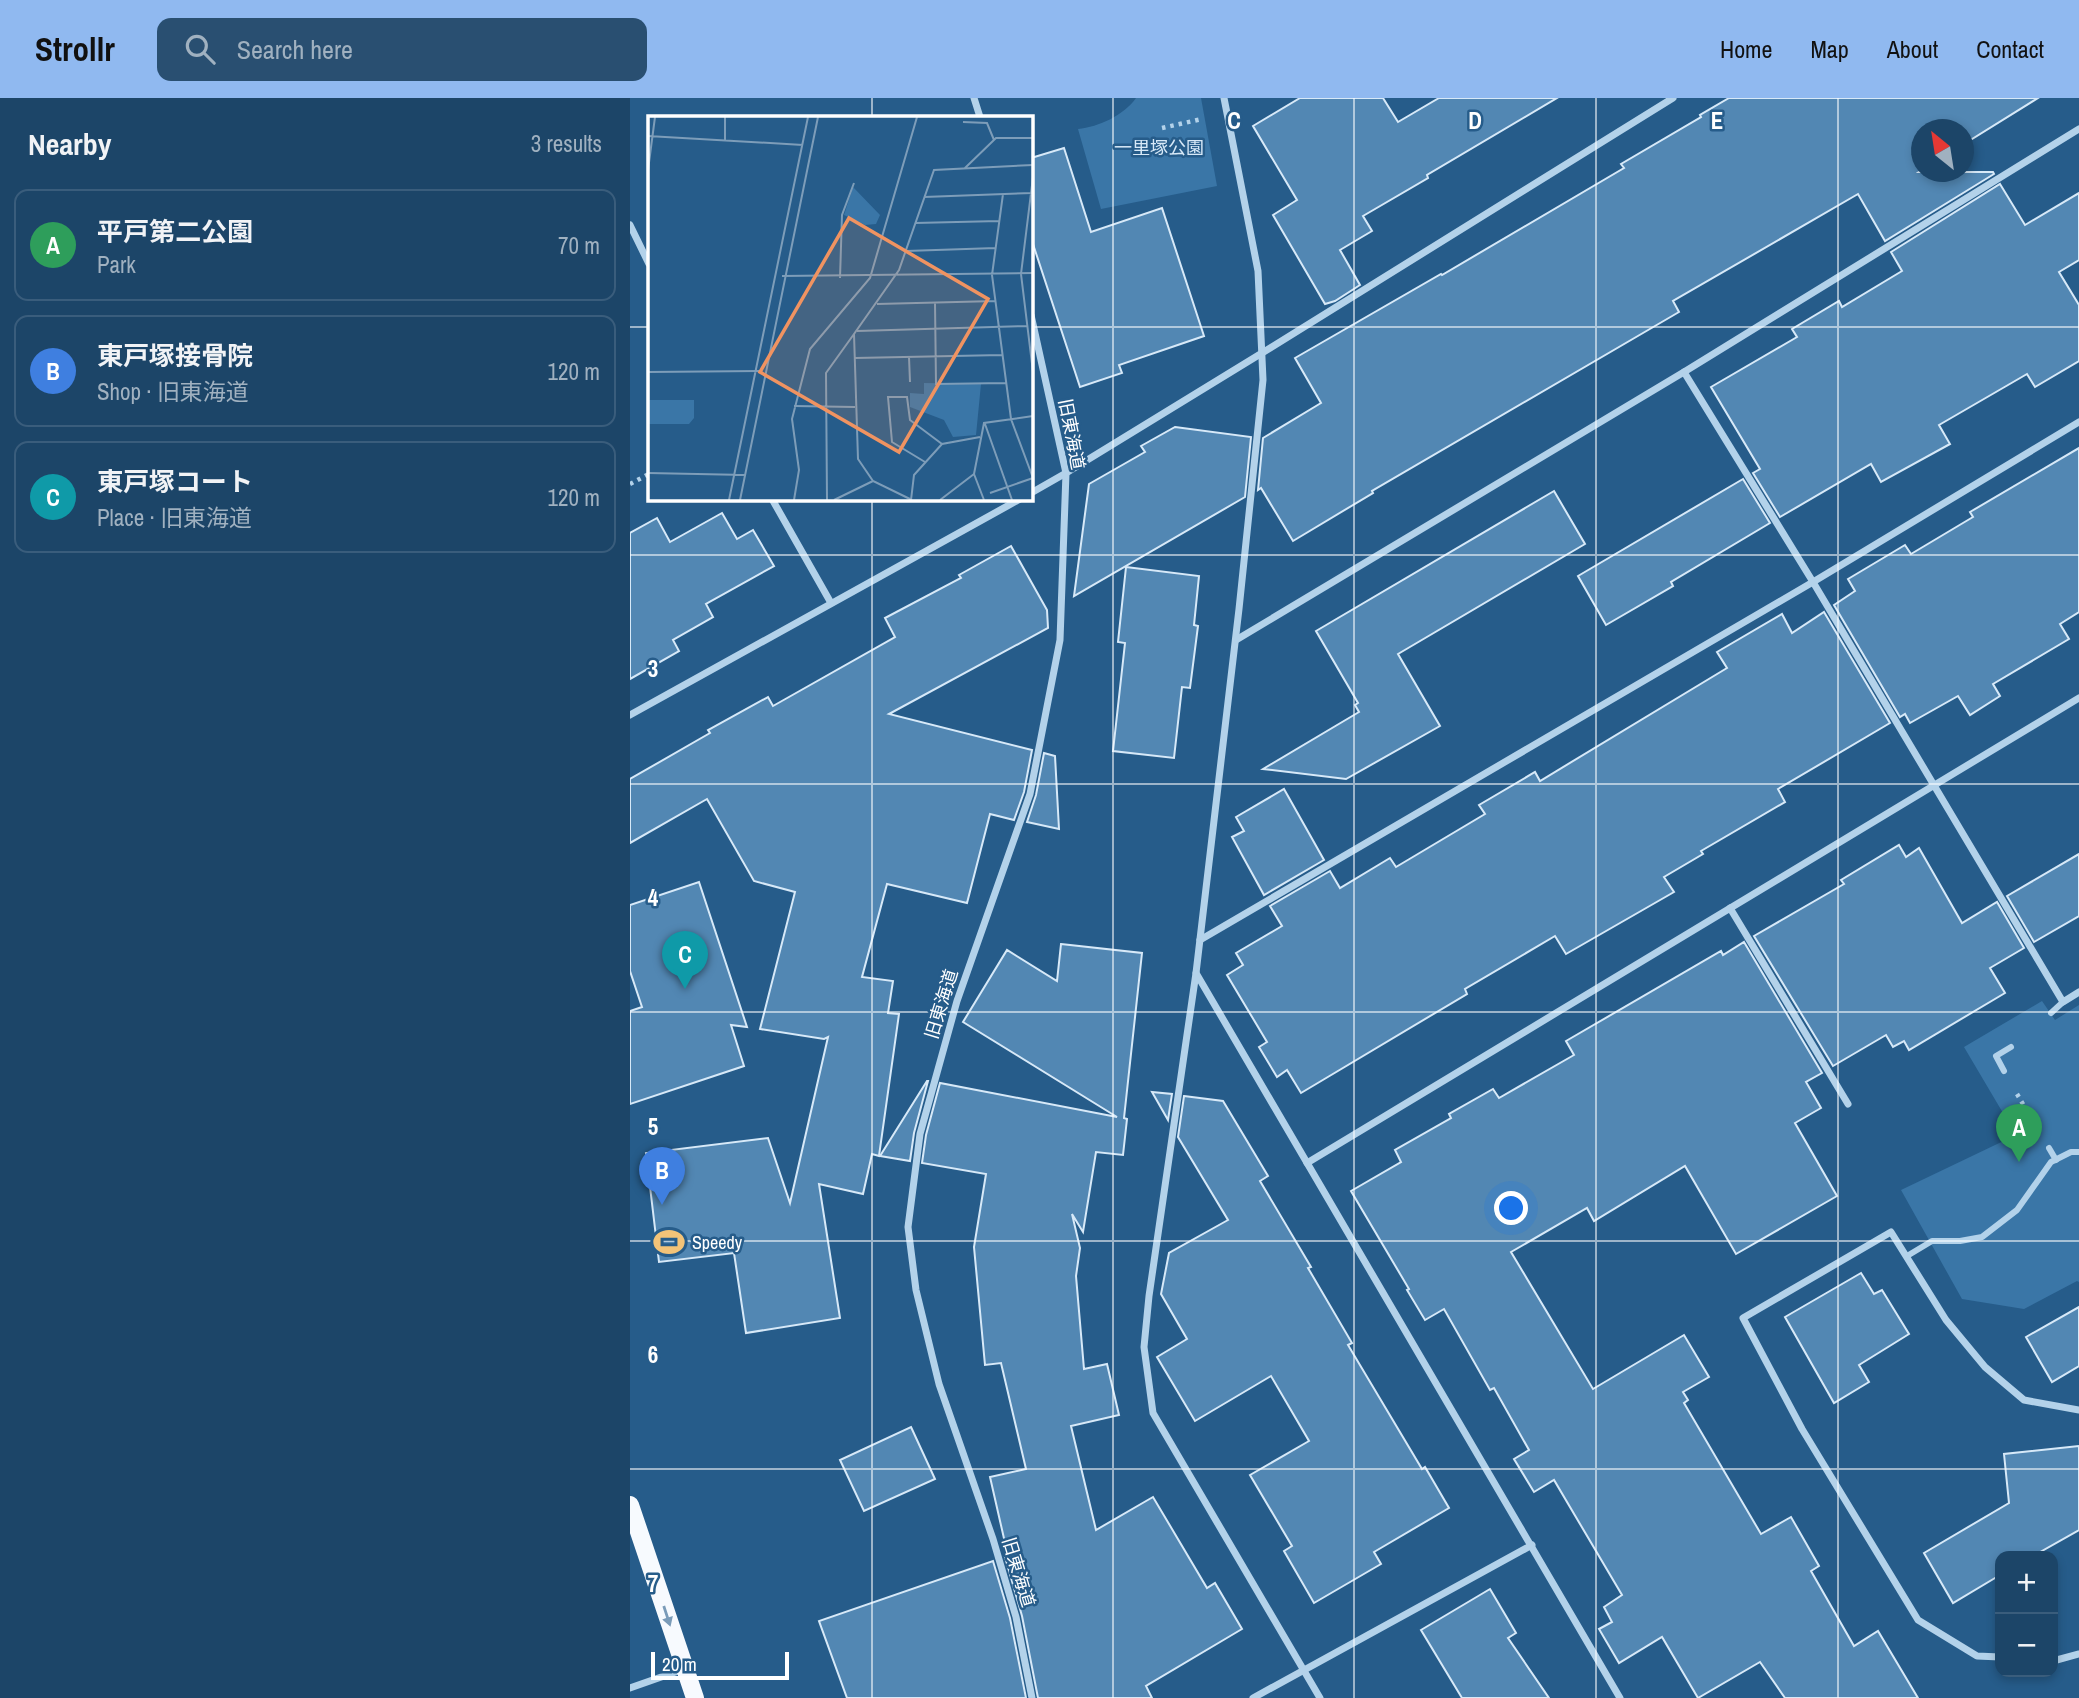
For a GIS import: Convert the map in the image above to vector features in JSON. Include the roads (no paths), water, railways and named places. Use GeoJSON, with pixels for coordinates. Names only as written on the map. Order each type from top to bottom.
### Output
{"type":"FeatureCollection","features":[{"type":"Feature","properties":{"kind":"main road"},"geometry":{"type":"LineString","coordinates":[[630,1505],[695,1698]]}},
{"type":"Feature","properties":{"kind":"street"},"geometry":{"type":"LineString","coordinates":[[974,98],[979,116]]}},
{"type":"Feature","properties":{"kind":"street"},"geometry":{"type":"LineString","coordinates":[[1224,98],[1258,271],[1263,380],[1236,640],[1196,973],[1144,1347],[1153,1413],[1320,1698]]}},
{"type":"Feature","properties":{"kind":"street"},"geometry":{"type":"LineString","coordinates":[[1032,492],[1673,98]]}},
{"type":"Feature","properties":{"kind":"street"},"geometry":{"type":"LineString","coordinates":[[1236,640],[1684,372],[2079,129]]}},
{"type":"Feature","properties":{"kind":"street"},"geometry":{"type":"LineString","coordinates":[[630,225],[648,262]]}},
{"type":"Feature","properties":{"kind":"street","name":"旧東海道"},"geometry":{"type":"LineString","coordinates":[[1032,320],[1066,473],[1060,640],[1030,794],[957,1001],[920,1134],[908,1227],[916,1290],[939,1384],[993,1539],[1012,1604],[1032,1698]]}},
{"type":"Feature","properties":{"kind":"street"},"geometry":{"type":"LineString","coordinates":[[1684,372],[1935,785],[2063,1002]]}},
{"type":"Feature","properties":{"kind":"street"},"geometry":{"type":"LineString","coordinates":[[1200,940],[1812,582],[2079,422]]}},
{"type":"Feature","properties":{"kind":"street"},"geometry":{"type":"LineString","coordinates":[[773,500],[831,603]]}},
{"type":"Feature","properties":{"kind":"street"},"geometry":{"type":"LineString","coordinates":[[630,715],[1018,500]]}},
{"type":"Feature","properties":{"kind":"street"},"geometry":{"type":"LineString","coordinates":[[1307,1163],[2079,698]]}},
{"type":"Feature","properties":{"kind":"street"},"geometry":{"type":"LineString","coordinates":[[1730,908],[1848,1104]]}},
{"type":"Feature","properties":{"kind":"street"},"geometry":{"type":"LineString","coordinates":[[1196,973],[1620,1698]]}},
{"type":"Feature","properties":{"kind":"street"},"geometry":{"type":"LineString","coordinates":[[2050,1013],[2079,992]]}},
{"type":"Feature","properties":{"kind":"street"},"geometry":{"type":"LineString","coordinates":[[2004,1071],[1996,1056],[2011,1047]]}},
{"type":"Feature","properties":{"kind":"street"},"geometry":{"type":"LineString","coordinates":[[2049,1148],[2056,1160]]}},
{"type":"Feature","properties":{"kind":"street"},"geometry":{"type":"LineString","coordinates":[[1907,1255],[1932,1241],[1960,1241],[1982,1237],[2017,1210],[2051,1162],[2071,1152],[2079,1152]]}},
{"type":"Feature","properties":{"kind":"street"},"geometry":{"type":"LineString","coordinates":[[1995,1657],[1977,1656],[1918,1620],[1801,1429],[1742,1318],[1891,1232],[1946,1320],[1985,1367],[2024,1400],[2079,1410]]}},
{"type":"Feature","properties":{"kind":"street"},"geometry":{"type":"LineString","coordinates":[[1253,1698],[1532,1545]]}},
{"type":"Feature","properties":{"kind":"street"},"geometry":{"type":"LineString","coordinates":[[2058,1660],[2079,1654]]}},
{"type":"Feature","properties":{"kind":"street"},"geometry":{"type":"LineString","coordinates":[[630,1688],[685,1669]]}},
{"type":"Feature","properties":{"kind":"place","name":"東戸塚コート"},"geometry":{"type":"Point","coordinates":[685,989]}},
{"type":"Feature","properties":{"kind":"place","name":"平戸第二公園"},"geometry":{"type":"Point","coordinates":[2019,1162]}},
{"type":"Feature","properties":{"kind":"place","name":"東戸塚接骨院"},"geometry":{"type":"Point","coordinates":[662,1205]}},
{"type":"Feature","properties":{"kind":"place","name":"Speedy"},"geometry":{"type":"Point","coordinates":[669,1242]}},
{"type":"Feature","properties":{"kind":"park label","name":"一里塚公園"},"geometry":{"type":"Point","coordinates":[1159,147]}}]}
